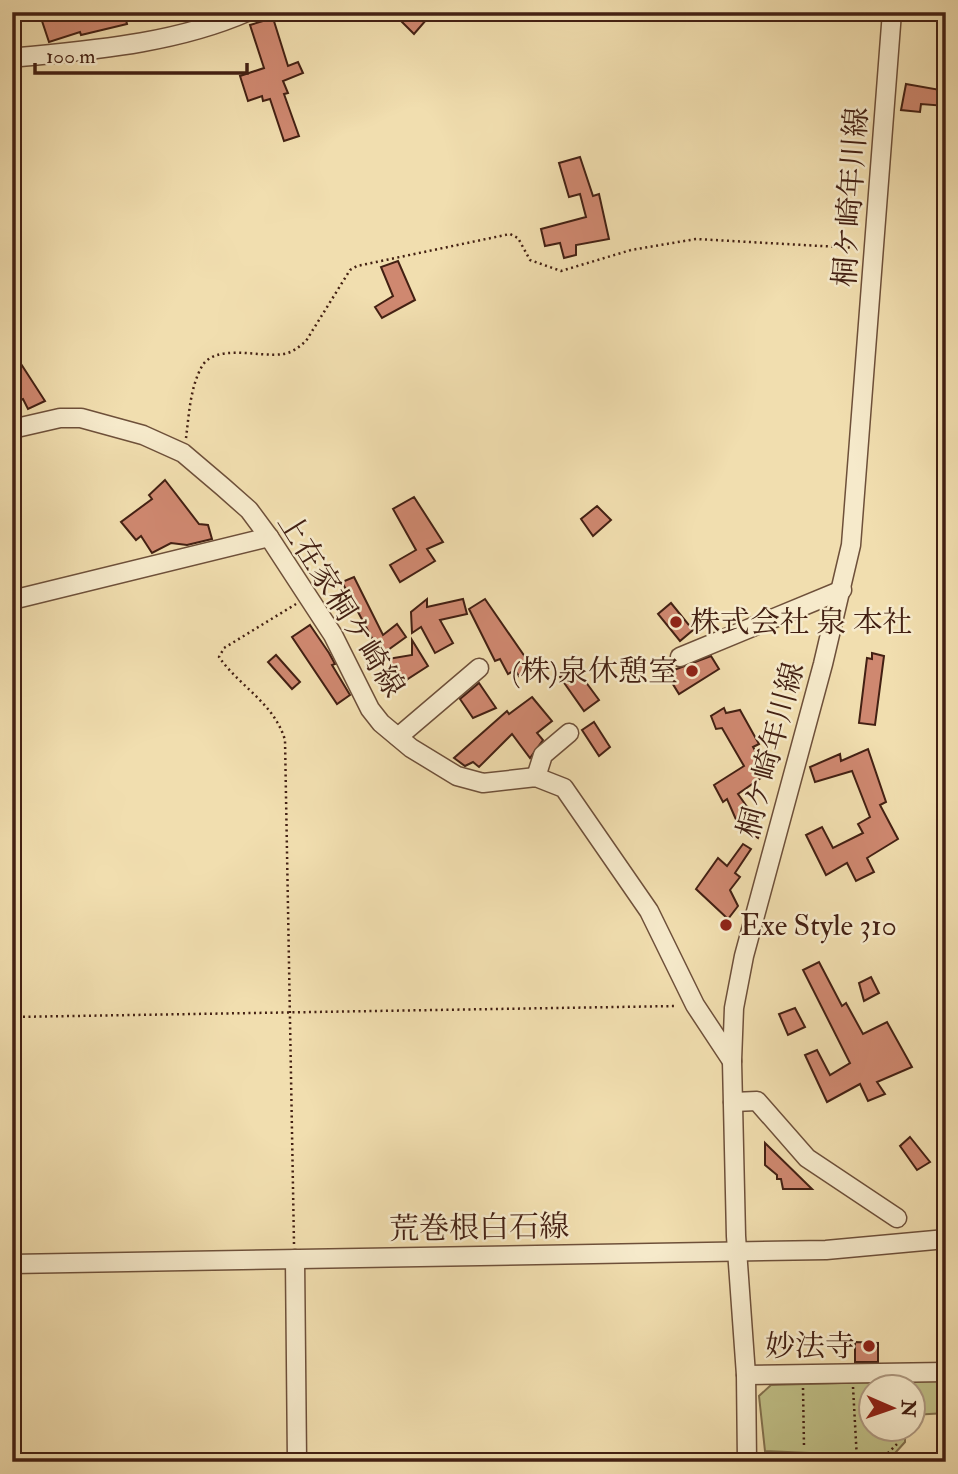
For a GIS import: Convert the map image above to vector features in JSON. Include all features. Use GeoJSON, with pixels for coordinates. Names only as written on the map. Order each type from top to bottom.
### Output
{"type":"FeatureCollection","features":[{"type":"Feature","properties":{"kind":"street"},"geometry":{"type":"LineString","coordinates":[[12,58],[112,47],[212,27],[247,12]]}},
{"type":"Feature","properties":{"kind":"street","name":"桐ケ崎年川線"},"geometry":{"type":"LineString","coordinates":[[747,1462],[746,1375],[737,1252],[732,1061],[734,1008],[744,956],[842,590],[858,489],[892,12]]}},
{"type":"Feature","properties":{"kind":"street","name":"上在家桐ケ崎線"},"geometry":{"type":"LineString","coordinates":[[12,429],[60,418],[81,418],[143,435],[183,453],[249,510],[333,635],[370,709],[398,737],[457,776],[483,783],[536,778]]}},
{"type":"Feature","properties":{"kind":"street"},"geometry":{"type":"LineString","coordinates":[[12,600],[269,537]]}},
{"type":"Feature","properties":{"kind":"street"},"geometry":{"type":"LineString","coordinates":[[680,657],[842,590]]}},
{"type":"Feature","properties":{"kind":"street"},"geometry":{"type":"LineString","coordinates":[[398,737],[479,668]]}},
{"type":"Feature","properties":{"kind":"street"},"geometry":{"type":"LineString","coordinates":[[569,733],[543,755],[536,778],[564,788],[649,911],[695,1005],[732,1061]]}},
{"type":"Feature","properties":{"kind":"street"},"geometry":{"type":"LineString","coordinates":[[733,1102],[757,1101],[807,1158],[897,1218]]}},
{"type":"Feature","properties":{"kind":"street","name":"荒巻根白石線"},"geometry":{"type":"LineString","coordinates":[[12,1264],[826,1250],[946,1239]]}},
{"type":"Feature","properties":{"kind":"street"},"geometry":{"type":"LineString","coordinates":[[295,1259],[297,1462]]}},
{"type":"Feature","properties":{"kind":"street"},"geometry":{"type":"LineString","coordinates":[[746,1375],[946,1372]]}},
{"type":"Feature","properties":{"kind":"path"},"geometry":{"type":"LineString","coordinates":[[183,453],[193,390],[201,366],[211,357],[222,354],[283,355],[295,350],[306,341],[350,270],[357,266],[510,234],[518,238],[530,260],[561,271],[616,254],[688,240],[875,249]]}},
{"type":"Feature","properties":{"kind":"path"},"geometry":{"type":"LineString","coordinates":[[295,1259],[285,740],[280,724],[270,709],[219,657],[224,648],[308,597]]}},
{"type":"Feature","properties":{"kind":"path"},"geometry":{"type":"LineString","coordinates":[[12,1017],[695,1005]]}},
{"type":"Feature","properties":{"kind":"path"},"geometry":{"type":"LineString","coordinates":[[802,1374],[804,1446]]}},
{"type":"Feature","properties":{"kind":"path"},"geometry":{"type":"LineString","coordinates":[[852,1374],[853,1406],[857,1422],[854,1448],[856,1460]]}},
{"type":"Feature","properties":{"kind":"path"},"geometry":{"type":"LineString","coordinates":[[880,1461],[898,1442]]}},
{"type":"Feature","properties":{"kind":"green space"},"geometry":{"type":"Polygon","coordinates":[[[946,1380],[946,1413],[926,1414],[926,1381],[946,1380]]]}},
{"type":"Feature","properties":{"kind":"green space"},"geometry":{"type":"Polygon","coordinates":[[[856,1383],[856,1442],[905,1442],[887,1462],[819,1462],[809,1453],[765,1451],[759,1396],[771,1385],[856,1383]]]}},
{"type":"Feature","properties":{"kind":"building"},"geometry":{"type":"Polygon","coordinates":[[[39,12],[124,12],[127,24],[81,35],[80,32],[49,42],[39,12]]]}},
{"type":"Feature","properties":{"kind":"building"},"geometry":{"type":"Polygon","coordinates":[[[410,12],[433,12],[414,34],[401,21],[410,12]]]}},
{"type":"Feature","properties":{"kind":"building"},"geometry":{"type":"Polygon","coordinates":[[[273,18],[288,66],[298,62],[303,73],[283,81],[288,93],[284,94],[299,136],[284,141],[270,99],[263,101],[262,96],[248,101],[240,76],[264,68],[250,25],[273,18]]]}},
{"type":"Feature","properties":{"kind":"building"},"geometry":{"type":"Polygon","coordinates":[[[906,84],[946,91],[946,106],[921,104],[920,112],[901,110],[906,84]]]}},
{"type":"Feature","properties":{"kind":"building"},"geometry":{"type":"Polygon","coordinates":[[[580,157],[593,196],[599,194],[609,239],[576,245],[576,255],[564,258],[560,243],[545,246],[541,229],[586,217],[580,194],[569,197],[559,163],[580,157]]]}},
{"type":"Feature","properties":{"kind":"building"},"geometry":{"type":"Polygon","coordinates":[[[398,261],[415,300],[382,318],[375,307],[393,296],[381,267],[398,261]]]}},
{"type":"Feature","properties":{"kind":"building"},"geometry":{"type":"Polygon","coordinates":[[[12,350],[45,401],[28,409],[23,399],[12,403],[12,350]]]}},
{"type":"Feature","properties":{"kind":"building"},"geometry":{"type":"Polygon","coordinates":[[[165,480],[199,524],[208,525],[212,539],[187,545],[171,543],[152,553],[141,536],[136,540],[121,522],[152,499],[149,495],[165,480]]]}},
{"type":"Feature","properties":{"kind":"building"},"geometry":{"type":"Polygon","coordinates":[[[414,497],[443,542],[427,549],[435,561],[400,582],[390,565],[416,550],[393,509],[414,497]]]}},
{"type":"Feature","properties":{"kind":"building"},"geometry":{"type":"Polygon","coordinates":[[[597,506],[611,520],[593,536],[581,519],[597,506]]]}},
{"type":"Feature","properties":{"kind":"building"},"geometry":{"type":"Polygon","coordinates":[[[354,577],[383,635],[397,624],[406,637],[381,655],[342,582],[354,577]]]}},
{"type":"Feature","properties":{"kind":"building"},"geometry":{"type":"Polygon","coordinates":[[[427,599],[427,607],[463,599],[467,614],[440,620],[453,643],[435,653],[421,627],[412,633],[411,612],[427,599]]]}},
{"type":"Feature","properties":{"kind":"building"},"geometry":{"type":"Polygon","coordinates":[[[485,599],[532,667],[519,676],[515,670],[508,674],[500,659],[495,661],[469,609],[485,599]]]}},
{"type":"Feature","properties":{"kind":"building","name":"株式会社 泉 本社"},"geometry":{"type":"Polygon","coordinates":[[[671,603],[693,630],[680,641],[658,614],[671,603]]]}},
{"type":"Feature","properties":{"kind":"building"},"geometry":{"type":"Polygon","coordinates":[[[310,625],[329,653],[335,664],[332,665],[350,695],[337,704],[292,637],[310,625]]]}},
{"type":"Feature","properties":{"kind":"building"},"geometry":{"type":"Polygon","coordinates":[[[412,640],[428,666],[403,682],[388,659],[412,655],[412,640]]]}},
{"type":"Feature","properties":{"kind":"building"},"geometry":{"type":"Polygon","coordinates":[[[872,653],[884,656],[875,725],[859,723],[867,658],[872,659],[872,653]]]}},
{"type":"Feature","properties":{"kind":"building"},"geometry":{"type":"Polygon","coordinates":[[[276,655],[300,682],[292,689],[268,662],[276,655]]]}},
{"type":"Feature","properties":{"kind":"building","name":"(株)泉休憩室"},"geometry":{"type":"Polygon","coordinates":[[[711,656],[719,669],[679,694],[666,673],[711,656]]]}},
{"type":"Feature","properties":{"kind":"building"},"geometry":{"type":"Polygon","coordinates":[[[574,666],[599,700],[584,711],[560,677],[574,666]]]}},
{"type":"Feature","properties":{"kind":"building"},"geometry":{"type":"Polygon","coordinates":[[[479,683],[496,708],[473,718],[460,699],[479,683]]]}},
{"type":"Feature","properties":{"kind":"building"},"geometry":{"type":"Polygon","coordinates":[[[532,697],[552,721],[537,733],[543,740],[530,758],[512,734],[479,767],[473,762],[465,766],[454,758],[507,711],[509,714],[532,697]]]}},
{"type":"Feature","properties":{"kind":"building"},"geometry":{"type":"Polygon","coordinates":[[[724,708],[726,713],[740,710],[759,744],[753,747],[768,773],[738,794],[762,828],[758,838],[738,824],[727,799],[723,802],[714,785],[744,766],[722,728],[716,729],[711,716],[724,708]]]}},
{"type":"Feature","properties":{"kind":"building"},"geometry":{"type":"Polygon","coordinates":[[[594,722],[610,747],[599,756],[582,730],[594,722]]]}},
{"type":"Feature","properties":{"kind":"building"},"geometry":{"type":"Polygon","coordinates":[[[868,749],[886,802],[880,805],[898,839],[867,858],[874,872],[856,881],[847,863],[826,875],[806,835],[822,827],[833,848],[863,833],[858,824],[870,817],[852,771],[815,782],[810,767],[840,754],[841,761],[868,749]]]}},
{"type":"Feature","properties":{"kind":"building"},"geometry":{"type":"Polygon","coordinates":[[[743,844],[751,849],[735,873],[740,877],[730,890],[738,906],[728,919],[696,889],[718,858],[727,866],[743,844]]]}},
{"type":"Feature","properties":{"kind":"building"},"geometry":{"type":"Polygon","coordinates":[[[819,962],[842,1006],[846,1003],[863,1034],[887,1022],[912,1067],[877,1082],[885,1094],[868,1101],[860,1084],[827,1102],[805,1055],[817,1050],[830,1075],[850,1063],[803,970],[819,962]]]}},
{"type":"Feature","properties":{"kind":"building"},"geometry":{"type":"Polygon","coordinates":[[[871,977],[879,993],[864,1001],[859,983],[871,977]]]}},
{"type":"Feature","properties":{"kind":"building"},"geometry":{"type":"Polygon","coordinates":[[[795,1008],[805,1027],[788,1035],[779,1014],[795,1008]]]}},
{"type":"Feature","properties":{"kind":"building"},"geometry":{"type":"Polygon","coordinates":[[[910,1137],[930,1162],[917,1170],[900,1146],[910,1137]]]}},
{"type":"Feature","properties":{"kind":"building"},"geometry":{"type":"Polygon","coordinates":[[[765,1143],[812,1189],[783,1189],[781,1179],[777,1179],[777,1175],[765,1165],[765,1143]]]}},
{"type":"Feature","properties":{"kind":"building"},"geometry":{"type":"Polygon","coordinates":[[[855,1342],[878,1343],[878,1362],[855,1362],[855,1342]]]}},
{"type":"Feature","properties":{"kind":"place","name":"株式会社 泉 本社"},"geometry":{"type":"Point","coordinates":[676,622]}},
{"type":"Feature","properties":{"kind":"place","name":"(株)泉休憩室"},"geometry":{"type":"Point","coordinates":[692,671]}},
{"type":"Feature","properties":{"kind":"place","name":"Exe Style 310"},"geometry":{"type":"Point","coordinates":[726,925]}},
{"type":"Feature","properties":{"kind":"place","name":"妙法寺"},"geometry":{"type":"Point","coordinates":[869,1346]}}]}
